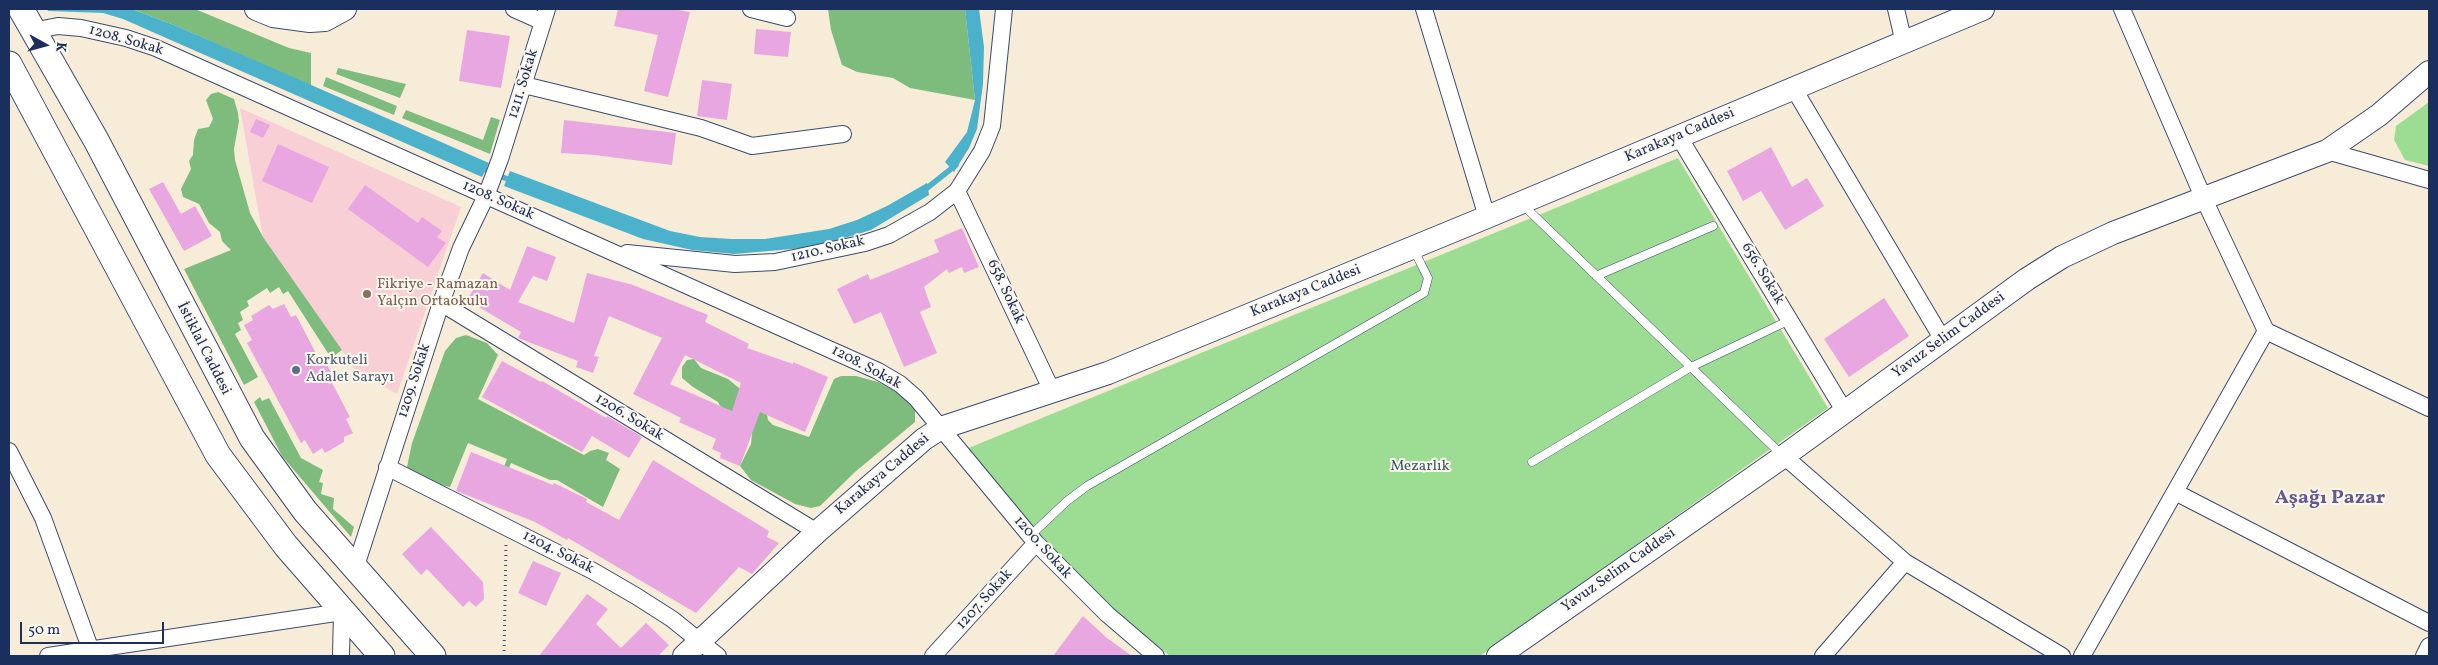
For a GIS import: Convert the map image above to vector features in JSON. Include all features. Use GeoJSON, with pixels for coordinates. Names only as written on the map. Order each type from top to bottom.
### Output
{"type":"FeatureCollection","features":[{"type":"Feature","properties":{"kind":"main road","name":"İstiklal Caddesi"},"geometry":{"type":"LineString","coordinates":[[26,20],[96,140],[252,438],[286,488],[433,656]]}},
{"type":"Feature","properties":{"kind":"main road"},"geometry":{"type":"LineString","coordinates":[[9,64],[218,455],[286,546],[382,656]]}},
{"type":"Feature","properties":{"kind":"street"},"geometry":{"type":"LineString","coordinates":[[256,9],[273,16],[310,22],[325,20],[345,9]]}},
{"type":"Feature","properties":{"kind":"street"},"geometry":{"type":"LineString","coordinates":[[514,9],[545,15]]}},
{"type":"Feature","properties":{"kind":"street"},"geometry":{"type":"LineString","coordinates":[[751,9],[787,18]]}},
{"type":"Feature","properties":{"kind":"street","name":"1210. Sokak"},"geometry":{"type":"LineString","coordinates":[[612,252],[735,264],[791,259],[857,245],[888,234],[930,212],[957,191],[982,151],[992,126],[1004,9]]}},
{"type":"Feature","properties":{"kind":"street"},"geometry":{"type":"LineString","coordinates":[[1424,9],[1487,217]]}},
{"type":"Feature","properties":{"kind":"street"},"geometry":{"type":"LineString","coordinates":[[1896,9],[1904,43]]}},
{"type":"Feature","properties":{"kind":"street","name":"Karakaya Caddesi"},"geometry":{"type":"LineString","coordinates":[[684,656],[817,532],[924,439],[941,428],[959,420],[1053,393],[1108,373],[1413,248],[1983,9]]}},
{"type":"Feature","properties":{"kind":"street"},"geometry":{"type":"LineString","coordinates":[[2122,9],[2203,197],[2266,330],[2429,408]]}},
{"type":"Feature","properties":{"kind":"street","name":"1211. Sokak"},"geometry":{"type":"LineString","coordinates":[[486,196],[524,86],[545,15]]}},
{"type":"Feature","properties":{"kind":"street","name":"1208. Sokak"},"geometry":{"type":"LineString","coordinates":[[26,20],[101,31],[156,48],[878,371],[900,384],[916,398],[941,428]]}},
{"type":"Feature","properties":{"kind":"street","name":"Yavuz Selim Caddesi"},"geometry":{"type":"LineString","coordinates":[[1498,656],[1784,456],[2027,279],[2062,257],[2113,233],[2203,197],[2328,151],[2379,115],[2429,72]]}},
{"type":"Feature","properties":{"kind":"street"},"geometry":{"type":"LineString","coordinates":[[524,86],[700,128],[752,146],[843,134]]}},
{"type":"Feature","properties":{"kind":"street"},"geometry":{"type":"LineString","coordinates":[[1794,89],[1943,340]]}},
{"type":"Feature","properties":{"kind":"street","name":"656. Sokak"},"geometry":{"type":"LineString","coordinates":[[1679,137],[1845,412]]}},
{"type":"Feature","properties":{"kind":"street"},"geometry":{"type":"LineString","coordinates":[[2328,151],[2429,180]]}},
{"type":"Feature","properties":{"kind":"street","name":"658. Sokak"},"geometry":{"type":"LineString","coordinates":[[957,191],[1053,393]]}},
{"type":"Feature","properties":{"kind":"street","name":"1209. Sokak"},"geometry":{"type":"LineString","coordinates":[[355,569],[441,303],[461,248],[486,196]]}},
{"type":"Feature","properties":{"kind":"street","name":"1206. Sokak"},"geometry":{"type":"LineString","coordinates":[[441,303],[817,532]]}},
{"type":"Feature","properties":{"kind":"street"},"geometry":{"type":"LineString","coordinates":[[2082,656],[2266,330]]}},
{"type":"Feature","properties":{"kind":"street","name":"1200. Sokak"},"geometry":{"type":"LineString","coordinates":[[941,428],[1033,540],[1107,614],[1156,656]]}},
{"type":"Feature","properties":{"kind":"street"},"geometry":{"type":"LineString","coordinates":[[9,451],[44,518],[92,653]]}},
{"type":"Feature","properties":{"kind":"street"},"geometry":{"type":"LineString","coordinates":[[1784,456],[1905,562],[2062,656]]}},
{"type":"Feature","properties":{"kind":"street","name":"1204. Sokak"},"geometry":{"type":"LineString","coordinates":[[387,467],[636,596],[701,641],[718,656]]}},
{"type":"Feature","properties":{"kind":"street"},"geometry":{"type":"LineString","coordinates":[[2175,492],[2429,623]]}},
{"type":"Feature","properties":{"kind":"street","name":"1207. Sokak"},"geometry":{"type":"LineString","coordinates":[[933,656],[1033,540]]}},
{"type":"Feature","properties":{"kind":"street"},"geometry":{"type":"LineString","coordinates":[[1823,656],[1905,562]]}},
{"type":"Feature","properties":{"kind":"street"},"geometry":{"type":"LineString","coordinates":[[48,656],[92,653],[342,612],[341,656]]}},
{"type":"Feature","properties":{"kind":"street"},"geometry":{"type":"LineString","coordinates":[[2424,656],[2429,646]]}},
{"type":"Feature","properties":{"kind":"lane"},"geometry":{"type":"LineString","coordinates":[[1521,203],[1784,456]]}},
{"type":"Feature","properties":{"kind":"lane"},"geometry":{"type":"LineString","coordinates":[[1596,276],[1713,226]]}},
{"type":"Feature","properties":{"kind":"lane"},"geometry":{"type":"LineString","coordinates":[[1033,540],[1067,501],[1087,486],[1424,292],[1428,278],[1413,248]]}},
{"type":"Feature","properties":{"kind":"lane"},"geometry":{"type":"LineString","coordinates":[[1532,462],[1691,367],[1790,320]]}},
{"type":"Feature","properties":{"kind":"path"},"geometry":{"type":"LineString","coordinates":[[504,656],[506,527]]}},
{"type":"Feature","properties":{"kind":"shaded area","name":"Fikriye - Ramazan Yalçın Ortaokulu"},"geometry":{"type":"Polygon","coordinates":[[[240,108],[461,207],[397,394],[357,372],[263,237],[240,108]]]}},
{"type":"Feature","properties":{"kind":"green space"},"geometry":{"type":"Polygon","coordinates":[[[132,9],[195,9],[289,48],[311,53],[311,86],[179,27],[132,9]]]}},
{"type":"Feature","properties":{"kind":"green space"},"geometry":{"type":"Polygon","coordinates":[[[828,9],[965,9],[975,100],[910,88],[893,78],[857,72],[842,65],[831,30],[828,9]]]}},
{"type":"Feature","properties":{"kind":"green space"},"geometry":{"type":"Polygon","coordinates":[[[338,68],[406,84],[400,98],[336,74],[338,68]]]}},
{"type":"Feature","properties":{"kind":"green space"},"geometry":{"type":"Polygon","coordinates":[[[326,77],[397,106],[394,115],[323,86],[326,77]]]}},
{"type":"Feature","properties":{"kind":"green space"},"geometry":{"type":"Polygon","coordinates":[[[218,92],[234,99],[238,113],[239,121],[234,149],[235,160],[250,213],[263,237],[342,350],[331,358],[288,291],[283,294],[279,287],[270,293],[267,288],[247,301],[249,306],[240,312],[243,320],[238,323],[241,330],[235,334],[258,377],[244,385],[184,269],[231,250],[222,241],[220,232],[209,223],[199,204],[183,197],[181,189],[191,169],[189,161],[193,155],[194,140],[198,129],[209,127],[213,119],[206,100],[211,94],[218,92]]]}},
{"type":"Feature","properties":{"kind":"green space"},"geometry":{"type":"Polygon","coordinates":[[[2429,102],[2429,166],[2405,160],[2394,140],[2396,126],[2429,102]]]}},
{"type":"Feature","properties":{"kind":"green space"},"geometry":{"type":"Polygon","coordinates":[[[406,110],[483,140],[491,117],[500,120],[490,154],[402,118],[406,110]]]}},
{"type":"Feature","properties":{"kind":"green space","name":"Mezarlık"},"geometry":{"type":"Polygon","coordinates":[[[1678,158],[1828,408],[1480,656],[1170,656],[1105,603],[1071,569],[966,449],[1678,158]]]}},
{"type":"Feature","properties":{"kind":"green space"},"geometry":{"type":"Polygon","coordinates":[[[466,335],[487,343],[498,355],[478,399],[584,455],[598,449],[609,453],[606,460],[620,469],[603,507],[557,480],[550,480],[511,463],[499,492],[495,490],[507,459],[468,443],[450,487],[430,482],[413,474],[407,467],[412,443],[445,351],[456,338],[466,335]]]}},
{"type":"Feature","properties":{"kind":"green space"},"geometry":{"type":"Polygon","coordinates":[[[694,359],[701,368],[728,379],[766,410],[768,420],[773,425],[809,437],[834,379],[841,376],[856,376],[878,382],[897,392],[915,408],[915,422],[855,472],[820,506],[811,508],[795,504],[751,480],[740,466],[751,444],[752,434],[748,425],[682,378],[682,367],[687,360],[694,359]]]}},
{"type":"Feature","properties":{"kind":"green space"},"geometry":{"type":"Polygon","coordinates":[[[260,397],[262,401],[269,398],[301,458],[323,470],[319,482],[323,483],[321,494],[334,498],[333,509],[354,527],[351,537],[282,456],[254,402],[260,397]]]}},
{"type":"Feature","properties":{"kind":"water"},"geometry":{"type":"Polygon","coordinates":[[[47,9],[132,9],[179,27],[489,163],[482,177],[123,19],[103,13],[48,11],[47,9]]]}},
{"type":"Feature","properties":{"kind":"water"},"geometry":{"type":"Polygon","coordinates":[[[965,9],[979,9],[984,47],[983,84],[977,129],[969,148],[954,172],[945,162],[967,132],[975,100],[965,9]]]}},
{"type":"Feature","properties":{"kind":"water"},"geometry":{"type":"Polygon","coordinates":[[[510,171],[670,231],[700,237],[732,239],[765,239],[829,229],[857,220],[887,206],[927,183],[929,195],[871,230],[815,247],[734,254],[692,250],[643,239],[504,186],[510,171]]]}},
{"type":"Feature","properties":{"kind":"building"},"geometry":{"type":"Polygon","coordinates":[[[618,9],[672,9],[690,12],[668,97],[644,91],[658,35],[614,26],[618,9]]]}},
{"type":"Feature","properties":{"kind":"building"},"geometry":{"type":"Polygon","coordinates":[[[756,29],[791,32],[788,57],[754,54],[756,29]]]}},
{"type":"Feature","properties":{"kind":"building"},"geometry":{"type":"Polygon","coordinates":[[[467,30],[510,36],[501,88],[459,81],[467,30]]]}},
{"type":"Feature","properties":{"kind":"building"},"geometry":{"type":"Polygon","coordinates":[[[702,80],[732,84],[727,120],[697,116],[702,80]]]}},
{"type":"Feature","properties":{"kind":"building"},"geometry":{"type":"Polygon","coordinates":[[[256,119],[270,125],[263,138],[250,132],[256,119]]]}},
{"type":"Feature","properties":{"kind":"building"},"geometry":{"type":"Polygon","coordinates":[[[564,120],[676,133],[672,165],[595,155],[561,153],[564,120]]]}},
{"type":"Feature","properties":{"kind":"building"},"geometry":{"type":"Polygon","coordinates":[[[278,144],[329,167],[312,203],[262,181],[278,144]]]}},
{"type":"Feature","properties":{"kind":"building"},"geometry":{"type":"Polygon","coordinates":[[[1771,147],[1792,187],[1807,178],[1824,206],[1785,230],[1761,191],[1743,201],[1727,171],[1771,147]]]}},
{"type":"Feature","properties":{"kind":"building"},"geometry":{"type":"Polygon","coordinates":[[[163,182],[181,214],[195,206],[212,236],[184,251],[149,189],[163,182]]]}},
{"type":"Feature","properties":{"kind":"building"},"geometry":{"type":"Polygon","coordinates":[[[365,185],[418,223],[422,217],[442,231],[437,237],[446,243],[428,267],[348,209],[365,185]]]}},
{"type":"Feature","properties":{"kind":"building"},"geometry":{"type":"Polygon","coordinates":[[[962,228],[979,267],[964,273],[962,267],[949,273],[947,269],[924,287],[931,307],[920,312],[937,353],[904,367],[881,312],[854,324],[837,289],[868,274],[870,280],[939,252],[934,240],[962,228]]]}},
{"type":"Feature","properties":{"kind":"building"},"geometry":{"type":"Polygon","coordinates":[[[527,246],[556,257],[547,281],[533,276],[518,302],[574,323],[587,273],[633,285],[708,315],[705,322],[749,344],[747,348],[793,364],[793,362],[828,377],[805,432],[760,412],[740,466],[720,458],[721,453],[712,449],[716,439],[679,422],[681,418],[633,394],[662,338],[609,316],[594,356],[599,357],[593,373],[576,367],[578,361],[518,338],[521,332],[467,300],[483,273],[510,290],[527,246]],[[685,355],[670,384],[732,411],[741,383],[685,355]]]}},
{"type":"Feature","properties":{"kind":"building"},"geometry":{"type":"Polygon","coordinates":[[[1884,298],[1909,336],[1849,377],[1824,339],[1884,298]]]}},
{"type":"Feature","properties":{"kind":"building","name":"Korkuteli Adalet Sarayı"},"geometry":{"type":"Polygon","coordinates":[[[284,304],[291,317],[296,315],[320,361],[324,359],[335,380],[331,381],[350,417],[346,419],[353,433],[344,437],[344,442],[325,453],[322,448],[313,454],[305,440],[301,443],[247,343],[252,340],[244,325],[253,320],[251,316],[269,305],[273,309],[284,304]]]}},
{"type":"Feature","properties":{"kind":"building"},"geometry":{"type":"Polygon","coordinates":[[[502,361],[542,381],[606,418],[607,416],[642,437],[629,458],[592,436],[582,452],[482,397],[502,361]]]}},
{"type":"Feature","properties":{"kind":"building"},"geometry":{"type":"Polygon","coordinates":[[[471,452],[553,485],[554,483],[587,499],[586,502],[619,520],[653,460],[769,531],[767,537],[779,543],[752,574],[739,567],[696,613],[568,538],[567,540],[535,522],[456,491],[471,452]]]}},
{"type":"Feature","properties":{"kind":"building"},"geometry":{"type":"Polygon","coordinates":[[[431,527],[483,582],[484,599],[476,607],[469,601],[463,607],[427,569],[421,575],[402,554],[431,527]]]}},
{"type":"Feature","properties":{"kind":"building"},"geometry":{"type":"Polygon","coordinates":[[[533,561],[561,573],[546,606],[518,593],[533,561]]]}},
{"type":"Feature","properties":{"kind":"building"},"geometry":{"type":"Polygon","coordinates":[[[587,594],[608,609],[596,624],[621,648],[646,623],[669,645],[658,656],[539,656],[587,594]]]}},
{"type":"Feature","properties":{"kind":"building"},"geometry":{"type":"Polygon","coordinates":[[[1083,616],[1107,638],[1132,656],[1053,656],[1083,616]]]}},
{"type":"Feature","properties":{"kind":"waterway"},"geometry":{"type":"LineString","coordinates":[[922,192],[956,165]]}},
{"type":"Feature","properties":{"kind":"waterway"},"geometry":{"type":"LineString","coordinates":[[479,167],[512,181]]}},
{"type":"Feature","properties":{"kind":"place","name":"Fikriye - Ramazan Yalçın Ortaokulu"},"geometry":{"type":"Point","coordinates":[367,294]}},
{"type":"Feature","properties":{"kind":"place","name":"Korkuteli Adalet Sarayı"},"geometry":{"type":"Point","coordinates":[296,370]}},
{"type":"Feature","properties":{"kind":"district","name":"Aşağı Pazar"},"geometry":{"type":"Point","coordinates":[2330,499]}}]}
